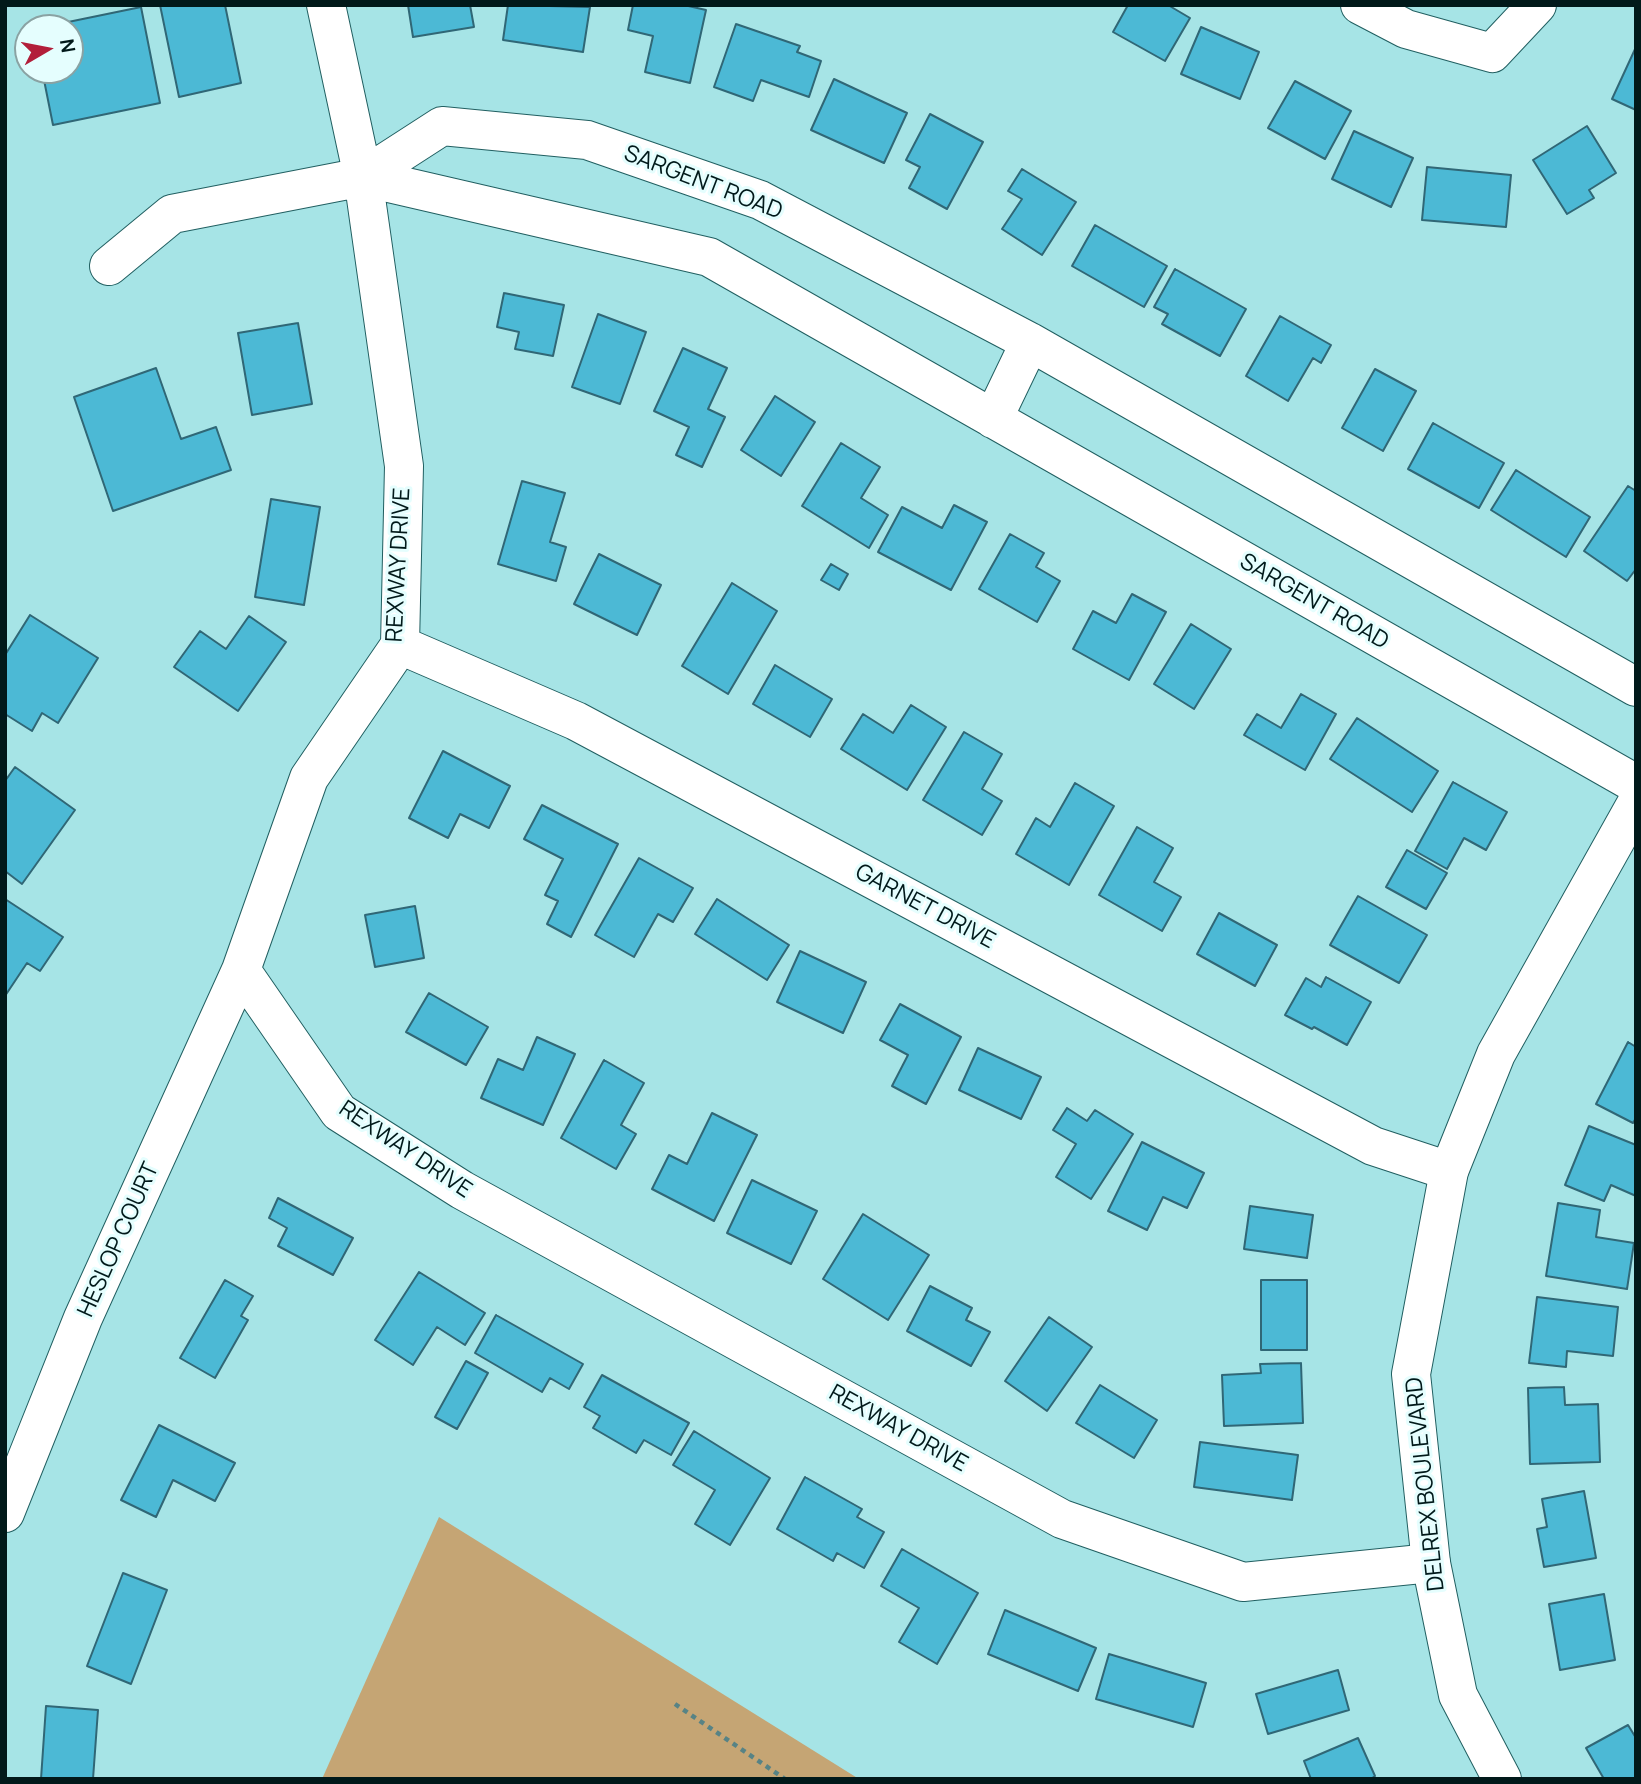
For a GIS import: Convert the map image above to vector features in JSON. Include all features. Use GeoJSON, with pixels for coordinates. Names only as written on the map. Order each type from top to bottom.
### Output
{"type":"FeatureCollection","features":[{"type":"Feature","properties":{"kind":"street","name":"REXWAY DRIVE"},"geometry":{"type":"LineString","coordinates":[[326,5],[363,177],[404,466],[400,645],[309,778],[241,970],[339,1112],[474,1196],[1062,1519],[1243,1582],[1431,1563]]}},
{"type":"Feature","properties":{"kind":"street"},"geometry":{"type":"LineString","coordinates":[[1360,5],[1406,29],[1492,53],[1537,5]]}},
{"type":"Feature","properties":{"kind":"street","name":"SARGENT ROAD"},"geometry":{"type":"LineString","coordinates":[[109,266],[172,214],[363,177],[442,126],[587,140],[760,200],[1030,342],[1636,687]]}},
{"type":"Feature","properties":{"kind":"street","name":"SARGENT ROAD"},"geometry":{"type":"LineString","coordinates":[[363,177],[709,257],[1636,784]]}},
{"type":"Feature","properties":{"kind":"street"},"geometry":{"type":"LineString","coordinates":[[993,419],[1030,342]]}},
{"type":"Feature","properties":{"kind":"street","name":"GARNET DRIVE"},"geometry":{"type":"LineString","coordinates":[[400,645],[576,721],[1373,1146],[1449,1171]]}},
{"type":"Feature","properties":{"kind":"street","name":"DELREX BOULEVARD"},"geometry":{"type":"LineString","coordinates":[[1502,1779],[1458,1695],[1431,1563],[1411,1374],[1449,1171],[1496,1054],[1636,804]]}},
{"type":"Feature","properties":{"kind":"street","name":"HESLOP COURT"},"geometry":{"type":"LineString","coordinates":[[5,1513],[83,1318],[241,970]]}},
{"type":"Feature","properties":{"kind":"path"},"geometry":{"type":"LineString","coordinates":[[675,1704],[785,1779]]}},
{"type":"Feature","properties":{"kind":"shaded area"},"geometry":{"type":"Polygon","coordinates":[[[439,1517],[859,1779],[322,1779],[439,1517]]]}},
{"type":"Feature","properties":{"kind":"building"},"geometry":{"type":"Polygon","coordinates":[[[160,5],[225,5],[241,83],[179,97],[160,5]]]}},
{"type":"Feature","properties":{"kind":"building"},"geometry":{"type":"Polygon","coordinates":[[[408,5],[470,5],[474,27],[413,37],[408,5]]]}},
{"type":"Feature","properties":{"kind":"building"},"geometry":{"type":"Polygon","coordinates":[[[508,5],[590,7],[583,52],[503,40],[508,5]]]}},
{"type":"Feature","properties":{"kind":"building"},"geometry":{"type":"Polygon","coordinates":[[[633,5],[684,5],[706,10],[690,83],[645,72],[653,36],[628,30],[633,5]]]}},
{"type":"Feature","properties":{"kind":"building"},"geometry":{"type":"Polygon","coordinates":[[[1128,5],[1168,5],[1190,18],[1165,61],[1113,32],[1128,5]]]}},
{"type":"Feature","properties":{"kind":"building"},"geometry":{"type":"Polygon","coordinates":[[[141,7],[160,103],[53,125],[45,84],[84,84],[84,19],[141,7]]]}},
{"type":"Feature","properties":{"kind":"building"},"geometry":{"type":"Polygon","coordinates":[[[736,24],[800,46],[797,52],[821,61],[809,97],[761,80],[753,101],[714,87],[736,24]]]}},
{"type":"Feature","properties":{"kind":"building"},"geometry":{"type":"Polygon","coordinates":[[[1201,27],[1259,52],[1240,99],[1181,74],[1201,27]]]}},
{"type":"Feature","properties":{"kind":"building"},"geometry":{"type":"Polygon","coordinates":[[[1636,47],[1636,110],[1612,99],[1636,47]]]}},
{"type":"Feature","properties":{"kind":"building"},"geometry":{"type":"Polygon","coordinates":[[[834,79],[907,113],[884,163],[811,130],[834,79]]]}},
{"type":"Feature","properties":{"kind":"building"},"geometry":{"type":"Polygon","coordinates":[[[1295,81],[1351,111],[1325,159],[1268,128],[1295,81]]]}},
{"type":"Feature","properties":{"kind":"building"},"geometry":{"type":"Polygon","coordinates":[[[930,114],[983,142],[947,209],[909,188],[920,167],[906,160],[930,114]]]}},
{"type":"Feature","properties":{"kind":"building"},"geometry":{"type":"Polygon","coordinates":[[[1587,126],[1616,173],[1589,190],[1594,198],[1567,214],[1533,160],[1587,126]]]}},
{"type":"Feature","properties":{"kind":"building"},"geometry":{"type":"Polygon","coordinates":[[[1354,131],[1413,158],[1391,207],[1332,179],[1354,131]]]}},
{"type":"Feature","properties":{"kind":"building"},"geometry":{"type":"Polygon","coordinates":[[[1427,167],[1511,175],[1506,227],[1422,220],[1427,167]]]}},
{"type":"Feature","properties":{"kind":"building"},"geometry":{"type":"Polygon","coordinates":[[[1022,169],[1076,202],[1042,255],[1002,229],[1022,199],[1008,191],[1022,169]]]}},
{"type":"Feature","properties":{"kind":"building"},"geometry":{"type":"Polygon","coordinates":[[[1095,225],[1167,266],[1144,307],[1072,266],[1095,225]]]}},
{"type":"Feature","properties":{"kind":"building"},"geometry":{"type":"Polygon","coordinates":[[[1175,269],[1246,309],[1220,356],[1162,324],[1168,314],[1154,307],[1175,269]]]}},
{"type":"Feature","properties":{"kind":"building"},"geometry":{"type":"Polygon","coordinates":[[[504,293],[564,305],[553,356],[515,349],[519,332],[497,327],[504,293]]]}},
{"type":"Feature","properties":{"kind":"building"},"geometry":{"type":"Polygon","coordinates":[[[598,314],[646,332],[620,404],[572,387],[598,314]]]}},
{"type":"Feature","properties":{"kind":"building"},"geometry":{"type":"Polygon","coordinates":[[[1280,316],[1331,345],[1321,363],[1313,358],[1288,401],[1246,376],[1280,316]]]}},
{"type":"Feature","properties":{"kind":"building"},"geometry":{"type":"Polygon","coordinates":[[[298,323],[312,404],[252,415],[238,333],[298,323]]]}},
{"type":"Feature","properties":{"kind":"building"},"geometry":{"type":"Polygon","coordinates":[[[683,348],[727,368],[708,409],[725,417],[702,467],[676,455],[689,427],[654,411],[683,348]]]}},
{"type":"Feature","properties":{"kind":"building"},"geometry":{"type":"Polygon","coordinates":[[[156,368],[181,439],[216,427],[231,470],[113,511],[74,397],[156,368]]]}},
{"type":"Feature","properties":{"kind":"building"},"geometry":{"type":"Polygon","coordinates":[[[1375,369],[1416,391],[1383,451],[1342,428],[1375,369]]]}},
{"type":"Feature","properties":{"kind":"building"},"geometry":{"type":"Polygon","coordinates":[[[775,396],[815,422],[781,476],[741,450],[775,396]]]}},
{"type":"Feature","properties":{"kind":"building"},"geometry":{"type":"Polygon","coordinates":[[[1433,423],[1504,463],[1479,508],[1408,469],[1433,423]]]}},
{"type":"Feature","properties":{"kind":"building"},"geometry":{"type":"Polygon","coordinates":[[[841,443],[880,467],[861,498],[888,515],[869,548],[802,506],[841,443]]]}},
{"type":"Feature","properties":{"kind":"building"},"geometry":{"type":"Polygon","coordinates":[[[1516,470],[1590,517],[1566,557],[1491,510],[1516,470]]]}},
{"type":"Feature","properties":{"kind":"building"},"geometry":{"type":"Polygon","coordinates":[[[522,481],[565,493],[550,542],[566,547],[556,581],[498,564],[522,481]]]}},
{"type":"Feature","properties":{"kind":"building"},"geometry":{"type":"Polygon","coordinates":[[[1628,486],[1636,491],[1636,569],[1627,581],[1584,551],[1628,486]]]}},
{"type":"Feature","properties":{"kind":"building"},"geometry":{"type":"Polygon","coordinates":[[[271,499],[320,507],[304,605],[255,597],[271,499]]]}},
{"type":"Feature","properties":{"kind":"building"},"geometry":{"type":"Polygon","coordinates":[[[954,505],[987,522],[951,590],[878,552],[902,507],[942,528],[954,505]]]}},
{"type":"Feature","properties":{"kind":"building"},"geometry":{"type":"Polygon","coordinates":[[[1010,534],[1044,553],[1036,567],[1060,581],[1037,622],[979,589],[1010,534]]]}},
{"type":"Feature","properties":{"kind":"building"},"geometry":{"type":"Polygon","coordinates":[[[599,554],[661,585],[637,635],[574,604],[599,554]]]}},
{"type":"Feature","properties":{"kind":"building"},"geometry":{"type":"Polygon","coordinates":[[[831,564],[848,574],[839,590],[821,580],[831,564]]]}},
{"type":"Feature","properties":{"kind":"building"},"geometry":{"type":"Polygon","coordinates":[[[732,583],[777,611],[728,694],[682,666],[732,583]]]}},
{"type":"Feature","properties":{"kind":"building"},"geometry":{"type":"Polygon","coordinates":[[[1132,594],[1166,612],[1129,680],[1073,649],[1093,611],[1116,623],[1132,594]]]}},
{"type":"Feature","properties":{"kind":"building"},"geometry":{"type":"Polygon","coordinates":[[[30,615],[98,658],[58,723],[42,713],[32,731],[5,714],[5,655],[30,615]]]}},
{"type":"Feature","properties":{"kind":"building"},"geometry":{"type":"Polygon","coordinates":[[[249,616],[286,642],[238,711],[174,667],[200,631],[226,649],[249,616]]]}},
{"type":"Feature","properties":{"kind":"building"},"geometry":{"type":"Polygon","coordinates":[[[1191,624],[1231,649],[1194,709],[1154,684],[1191,624]]]}},
{"type":"Feature","properties":{"kind":"building"},"geometry":{"type":"Polygon","coordinates":[[[775,665],[832,699],[810,737],[753,704],[775,665]]]}},
{"type":"Feature","properties":{"kind":"building"},"geometry":{"type":"Polygon","coordinates":[[[1301,694],[1336,714],[1305,770],[1244,735],[1257,714],[1281,728],[1301,694]]]}},
{"type":"Feature","properties":{"kind":"building"},"geometry":{"type":"Polygon","coordinates":[[[911,705],[946,727],[907,790],[841,749],[863,714],[893,733],[911,705]]]}},
{"type":"Feature","properties":{"kind":"building"},"geometry":{"type":"Polygon","coordinates":[[[1357,718],[1438,771],[1412,812],[1330,759],[1357,718]]]}},
{"type":"Feature","properties":{"kind":"building"},"geometry":{"type":"Polygon","coordinates":[[[964,732],[1002,754],[982,789],[1002,801],[982,835],[923,800],[964,732]]]}},
{"type":"Feature","properties":{"kind":"building"},"geometry":{"type":"Polygon","coordinates":[[[443,751],[510,786],[489,828],[460,814],[448,838],[409,818],[443,751]]]}},
{"type":"Feature","properties":{"kind":"building"},"geometry":{"type":"Polygon","coordinates":[[[15,767],[75,810],[22,884],[5,871],[5,781],[15,767]]]}},
{"type":"Feature","properties":{"kind":"building"},"geometry":{"type":"Polygon","coordinates":[[[1453,782],[1507,812],[1486,850],[1464,838],[1447,869],[1415,851],[1453,782]]]}},
{"type":"Feature","properties":{"kind":"building"},"geometry":{"type":"Polygon","coordinates":[[[1075,783],[1114,806],[1069,885],[1016,854],[1036,818],[1050,827],[1075,783]]]}},
{"type":"Feature","properties":{"kind":"building"},"geometry":{"type":"Polygon","coordinates":[[[542,805],[618,844],[571,937],[547,924],[558,901],[545,895],[563,859],[524,839],[542,805]]]}},
{"type":"Feature","properties":{"kind":"building"},"geometry":{"type":"Polygon","coordinates":[[[1137,827],[1173,848],[1154,882],[1181,897],[1162,931],[1099,895],[1137,827]]]}},
{"type":"Feature","properties":{"kind":"building"},"geometry":{"type":"Polygon","coordinates":[[[1407,850],[1447,873],[1426,909],[1386,887],[1407,850]]]}},
{"type":"Feature","properties":{"kind":"building"},"geometry":{"type":"Polygon","coordinates":[[[639,858],[693,888],[673,922],[658,914],[634,957],[595,935],[639,858]]]}},
{"type":"Feature","properties":{"kind":"building"},"geometry":{"type":"Polygon","coordinates":[[[1358,896],[1427,935],[1399,983],[1330,945],[1358,896]]]}},
{"type":"Feature","properties":{"kind":"building"},"geometry":{"type":"Polygon","coordinates":[[[5,899],[63,937],[40,971],[27,963],[5,996],[5,899]]]}},
{"type":"Feature","properties":{"kind":"building"},"geometry":{"type":"Polygon","coordinates":[[[717,899],[789,945],[767,980],[695,934],[717,899]]]}},
{"type":"Feature","properties":{"kind":"building"},"geometry":{"type":"Polygon","coordinates":[[[415,906],[424,958],[375,967],[365,915],[415,906]]]}},
{"type":"Feature","properties":{"kind":"building"},"geometry":{"type":"Polygon","coordinates":[[[1219,913],[1277,945],[1255,986],[1197,954],[1219,913]]]}},
{"type":"Feature","properties":{"kind":"building"},"geometry":{"type":"Polygon","coordinates":[[[800,951],[866,982],[843,1033],[777,1002],[800,951]]]}},
{"type":"Feature","properties":{"kind":"building"},"geometry":{"type":"Polygon","coordinates":[[[1326,977],[1371,1002],[1347,1045],[1285,1015],[1306,978],[1321,987],[1326,977]]]}},
{"type":"Feature","properties":{"kind":"building"},"geometry":{"type":"Polygon","coordinates":[[[429,993],[488,1027],[466,1065],[406,1032],[429,993]]]}},
{"type":"Feature","properties":{"kind":"building"},"geometry":{"type":"Polygon","coordinates":[[[900,1004],[961,1037],[926,1104],[892,1086],[908,1055],[880,1040],[900,1004]]]}},
{"type":"Feature","properties":{"kind":"building"},"geometry":{"type":"Polygon","coordinates":[[[537,1037],[575,1054],[543,1125],[481,1098],[498,1059],[523,1070],[537,1037]]]}},
{"type":"Feature","properties":{"kind":"building"},"geometry":{"type":"Polygon","coordinates":[[[1628,1042],[1636,1047],[1636,1118],[1633,1123],[1596,1104],[1628,1042]]]}},
{"type":"Feature","properties":{"kind":"building"},"geometry":{"type":"Polygon","coordinates":[[[978,1048],[1041,1077],[1021,1119],[959,1090],[978,1048]]]}},
{"type":"Feature","properties":{"kind":"building"},"geometry":{"type":"Polygon","coordinates":[[[604,1060],[644,1083],[621,1125],[636,1134],[616,1169],[561,1138],[604,1060]]]}},
{"type":"Feature","properties":{"kind":"building"},"geometry":{"type":"Polygon","coordinates":[[[1067,1108],[1087,1121],[1095,1110],[1133,1134],[1091,1199],[1056,1177],[1076,1144],[1053,1130],[1067,1108]]]}},
{"type":"Feature","properties":{"kind":"building"},"geometry":{"type":"Polygon","coordinates":[[[712,1113],[757,1135],[714,1221],[652,1189],[669,1155],[687,1164],[712,1113]]]}},
{"type":"Feature","properties":{"kind":"building"},"geometry":{"type":"Polygon","coordinates":[[[1589,1126],[1636,1145],[1636,1196],[1611,1185],[1604,1201],[1565,1185],[1589,1126]]]}},
{"type":"Feature","properties":{"kind":"building"},"geometry":{"type":"Polygon","coordinates":[[[1142,1142],[1204,1173],[1187,1208],[1163,1197],[1147,1230],[1108,1211],[1142,1142]]]}},
{"type":"Feature","properties":{"kind":"building"},"geometry":{"type":"Polygon","coordinates":[[[752,1180],[817,1211],[791,1264],[727,1233],[752,1180]]]}},
{"type":"Feature","properties":{"kind":"building"},"geometry":{"type":"Polygon","coordinates":[[[278,1198],[353,1238],[333,1275],[278,1246],[287,1228],[269,1218],[278,1198]]]}},
{"type":"Feature","properties":{"kind":"building"},"geometry":{"type":"Polygon","coordinates":[[[1558,1203],[1600,1210],[1596,1237],[1634,1243],[1627,1289],[1546,1276],[1558,1203]]]}},
{"type":"Feature","properties":{"kind":"building"},"geometry":{"type":"Polygon","coordinates":[[[1250,1206],[1313,1215],[1307,1258],[1244,1249],[1250,1206]]]}},
{"type":"Feature","properties":{"kind":"building"},"geometry":{"type":"Polygon","coordinates":[[[863,1214],[929,1255],[888,1320],[823,1279],[863,1214]]]}},
{"type":"Feature","properties":{"kind":"building"},"geometry":{"type":"Polygon","coordinates":[[[419,1272],[485,1313],[465,1345],[437,1327],[413,1365],[375,1340],[419,1272]]]}},
{"type":"Feature","properties":{"kind":"building"},"geometry":{"type":"Polygon","coordinates":[[[225,1280],[253,1296],[241,1316],[248,1320],[215,1378],[180,1358],[225,1280]]]}},
{"type":"Feature","properties":{"kind":"building"},"geometry":{"type":"Polygon","coordinates":[[[1261,1280],[1307,1280],[1307,1350],[1261,1350],[1261,1280]]]}},
{"type":"Feature","properties":{"kind":"building"},"geometry":{"type":"Polygon","coordinates":[[[930,1286],[972,1308],[966,1320],[990,1332],[971,1366],[907,1331],[930,1286]]]}},
{"type":"Feature","properties":{"kind":"building"},"geometry":{"type":"Polygon","coordinates":[[[1537,1297],[1618,1307],[1613,1356],[1567,1351],[1566,1367],[1529,1363],[1537,1297]]]}},
{"type":"Feature","properties":{"kind":"building"},"geometry":{"type":"Polygon","coordinates":[[[496,1315],[583,1364],[569,1389],[550,1378],[542,1392],[475,1353],[496,1315]]]}},
{"type":"Feature","properties":{"kind":"building"},"geometry":{"type":"Polygon","coordinates":[[[1049,1317],[1092,1347],[1047,1411],[1005,1381],[1049,1317]]]}},
{"type":"Feature","properties":{"kind":"building"},"geometry":{"type":"Polygon","coordinates":[[[466,1361],[488,1373],[457,1429],[435,1417],[466,1361]]]}},
{"type":"Feature","properties":{"kind":"building"},"geometry":{"type":"Polygon","coordinates":[[[1301,1363],[1303,1423],[1224,1426],[1222,1375],[1261,1373],[1260,1364],[1301,1363]]]}},
{"type":"Feature","properties":{"kind":"building"},"geometry":{"type":"Polygon","coordinates":[[[602,1375],[689,1423],[671,1455],[644,1440],[636,1453],[593,1428],[600,1416],[584,1407],[602,1375]]]}},
{"type":"Feature","properties":{"kind":"building"},"geometry":{"type":"Polygon","coordinates":[[[1100,1385],[1157,1420],[1134,1458],[1076,1423],[1100,1385]]]}},
{"type":"Feature","properties":{"kind":"building"},"geometry":{"type":"Polygon","coordinates":[[[1564,1387],[1565,1405],[1598,1404],[1600,1462],[1530,1464],[1528,1388],[1564,1387]]]}},
{"type":"Feature","properties":{"kind":"building"},"geometry":{"type":"Polygon","coordinates":[[[159,1425],[235,1463],[215,1501],[173,1480],[156,1517],[121,1500],[159,1425]]]}},
{"type":"Feature","properties":{"kind":"building"},"geometry":{"type":"Polygon","coordinates":[[[694,1431],[770,1478],[730,1545],[695,1524],[715,1490],[673,1465],[694,1431]]]}},
{"type":"Feature","properties":{"kind":"building"},"geometry":{"type":"Polygon","coordinates":[[[1200,1442],[1298,1455],[1292,1500],[1194,1487],[1200,1442]]]}},
{"type":"Feature","properties":{"kind":"building"},"geometry":{"type":"Polygon","coordinates":[[[805,1477],[862,1509],[857,1517],[884,1532],[864,1568],[837,1553],[833,1561],[777,1529],[805,1477]]]}},
{"type":"Feature","properties":{"kind":"building"},"geometry":{"type":"Polygon","coordinates":[[[1584,1491],[1596,1558],[1544,1567],[1537,1529],[1547,1527],[1542,1499],[1584,1491]]]}},
{"type":"Feature","properties":{"kind":"building"},"geometry":{"type":"Polygon","coordinates":[[[902,1549],[978,1593],[937,1664],[899,1642],[919,1608],[881,1586],[902,1549]]]}},
{"type":"Feature","properties":{"kind":"building"},"geometry":{"type":"Polygon","coordinates":[[[123,1573],[167,1590],[131,1684],[87,1666],[123,1573]]]}},
{"type":"Feature","properties":{"kind":"building"},"geometry":{"type":"Polygon","coordinates":[[[1604,1594],[1615,1660],[1560,1670],[1549,1604],[1604,1594]]]}},
{"type":"Feature","properties":{"kind":"building"},"geometry":{"type":"Polygon","coordinates":[[[1005,1610],[1096,1648],[1078,1691],[988,1654],[1005,1610]]]}},
{"type":"Feature","properties":{"kind":"building"},"geometry":{"type":"Polygon","coordinates":[[[1109,1654],[1206,1683],[1193,1727],[1096,1699],[1109,1654]]]}},
{"type":"Feature","properties":{"kind":"building"},"geometry":{"type":"Polygon","coordinates":[[[1338,1670],[1349,1710],[1268,1734],[1256,1694],[1338,1670]]]}},
{"type":"Feature","properties":{"kind":"building"},"geometry":{"type":"Polygon","coordinates":[[[46,1706],[98,1710],[93,1779],[41,1779],[46,1706]]]}},
{"type":"Feature","properties":{"kind":"building"},"geometry":{"type":"Polygon","coordinates":[[[1628,1725],[1636,1738],[1636,1779],[1604,1779],[1586,1748],[1628,1725]]]}},
{"type":"Feature","properties":{"kind":"building"},"geometry":{"type":"Polygon","coordinates":[[[1358,1738],[1375,1776],[1371,1779],[1311,1779],[1304,1761],[1358,1738]]]}}]}
